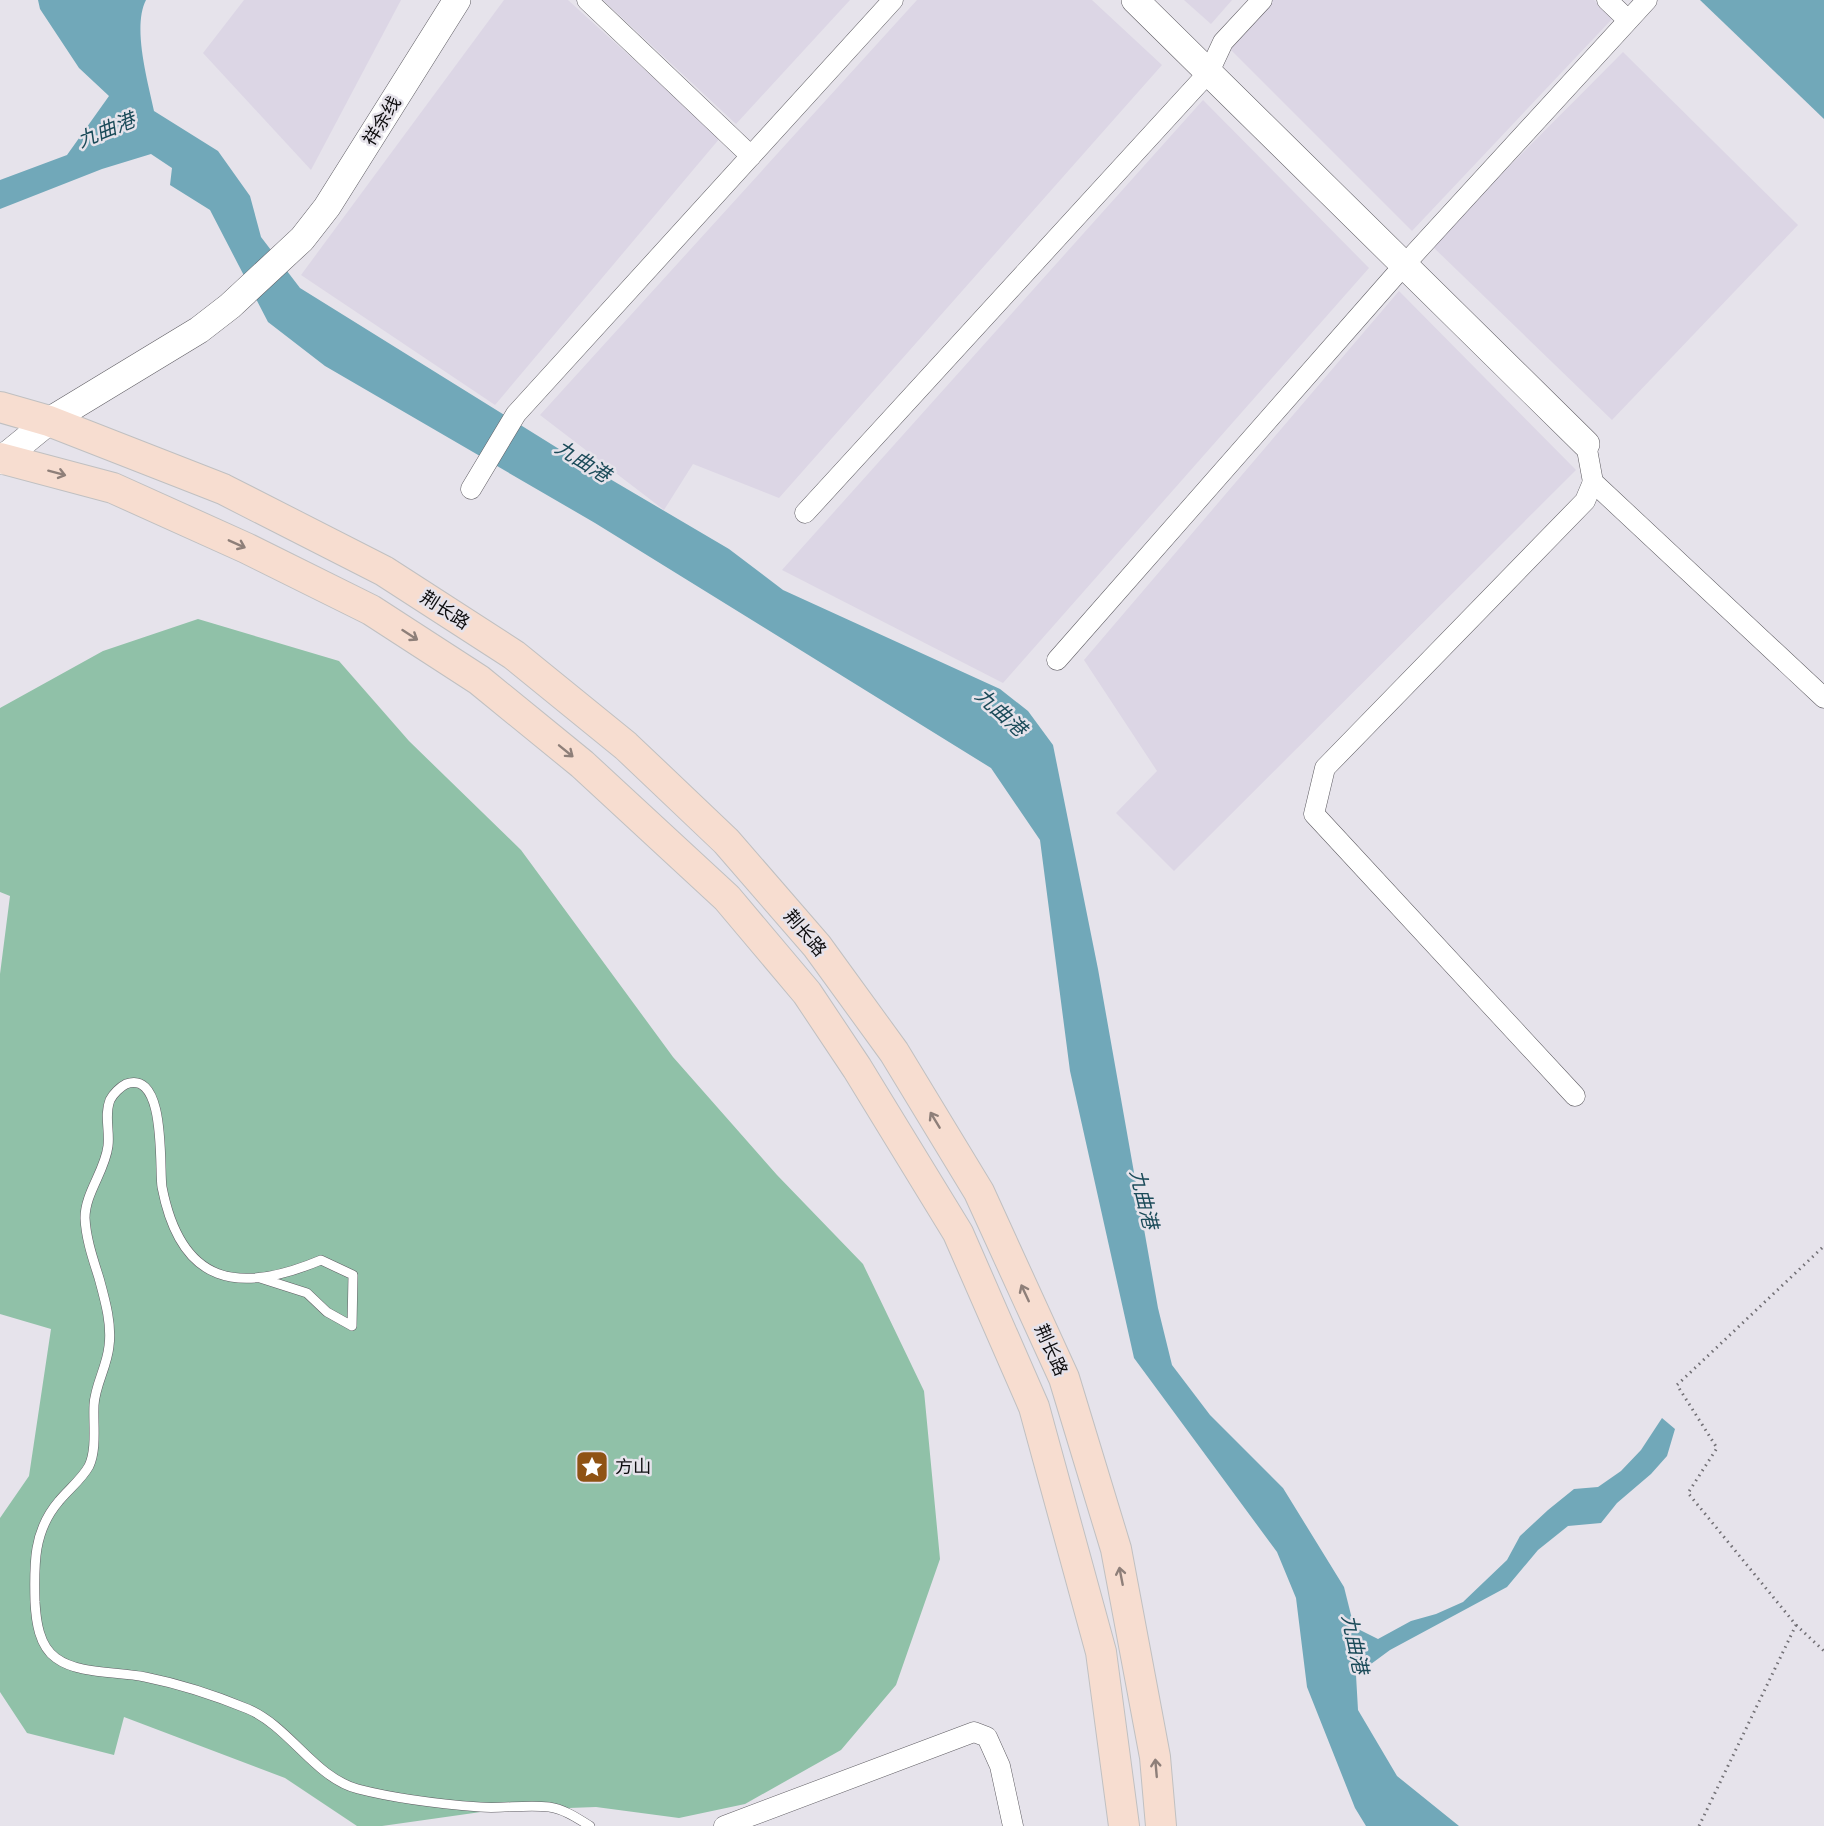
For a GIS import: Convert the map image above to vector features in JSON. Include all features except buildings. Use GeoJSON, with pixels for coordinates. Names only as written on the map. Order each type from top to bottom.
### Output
{"type":"FeatureCollection","features":[{"type":"Feature","properties":{"kind":"main road","name":"荆长路"},"geometry":{"type":"LineString","coordinates":[[0,407],[49,421],[224,489],[384,571],[514,655],[627,746],[726,842],[817,946],[894,1052],[979,1192],[1064,1378],[1116,1549],[1155,1757],[1161,1826]]}},
{"type":"Feature","properties":{"kind":"main road","name":"荆长路"},"geometry":{"type":"LineString","coordinates":[[1,459],[113,488],[246,548],[371,610],[479,680],[582,764],[727,898],[807,993],[857,1068],[958,1233],[1034,1407],[1101,1652],[1124,1826]]}},
{"type":"Feature","properties":{"kind":"street","name":"祥余线"},"geometry":{"type":"LineString","coordinates":[[1,459],[49,421],[198,330],[230,306],[302,238],[333,198],[457,0]]}},
{"type":"Feature","properties":{"kind":"street"},"geometry":{"type":"LineString","coordinates":[[587,0],[751,156]]}},
{"type":"Feature","properties":{"kind":"street"},"geometry":{"type":"LineString","coordinates":[[471,489],[516,414],[893,0]]}},
{"type":"Feature","properties":{"kind":"street"},"geometry":{"type":"LineString","coordinates":[[1135,0],[1586,444],[1593,482],[1585,501],[1325,768],[1314,814],[1575,1096]]}},
{"type":"Feature","properties":{"kind":"street"},"geometry":{"type":"LineString","coordinates":[[805,513],[1209,72],[1223,42],[1262,0]]}},
{"type":"Feature","properties":{"kind":"street"},"geometry":{"type":"LineString","coordinates":[[1607,0],[1628,20]]}},
{"type":"Feature","properties":{"kind":"street"},"geometry":{"type":"LineString","coordinates":[[1057,660],[1405,264],[1647,0]]}},
{"type":"Feature","properties":{"kind":"street"},"geometry":{"type":"LineString","coordinates":[[1593,482],[1824,698]]}},
{"type":"Feature","properties":{"kind":"street"},"geometry":{"type":"LineString","coordinates":[[724,1826],[974,1732],[987,1737],[1000,1766],[1013,1826]]}},
{"type":"Feature","properties":{"kind":"lane"},"geometry":{"type":"LineString","coordinates":[[260,1278],[307,1293],[327,1312],[352,1326],[353,1275],[321,1260],[274,1278],[260,1278],[236,1279],[218,1275],[199,1265],[184,1247],[167,1207],[161,1183],[161,1135],[155,1105],[144,1087],[135,1083],[125,1084],[116,1091],[110,1101],[106,1154],[85,1214],[89,1242],[110,1328],[109,1346],[94,1400],[92,1453],[87,1469],[48,1514],[36,1542],[37,1623],[45,1647],[52,1656],[72,1665],[172,1683],[252,1711],[277,1725],[344,1785],[371,1792],[474,1807],[549,1807],[571,1814],[590,1826]]}},
{"type":"Feature","properties":{"kind":"path"},"geometry":{"type":"LineString","coordinates":[[1824,1246],[1677,1385],[1717,1448],[1688,1493],[1796,1625],[1824,1650]]}},
{"type":"Feature","properties":{"kind":"path"},"geometry":{"type":"LineString","coordinates":[[1699,1826],[1796,1625]]}},
{"type":"Feature","properties":{"kind":"shaded area"},"geometry":{"type":"Polygon","coordinates":[[[244,0],[401,0],[311,170],[203,53],[244,0]]]}},
{"type":"Feature","properties":{"kind":"shaded area"},"geometry":{"type":"Polygon","coordinates":[[[504,0],[568,0],[720,138],[495,405],[301,275],[504,0]]]}},
{"type":"Feature","properties":{"kind":"shaded area"},"geometry":{"type":"Polygon","coordinates":[[[603,0],[850,0],[736,124],[603,0]]]}},
{"type":"Feature","properties":{"kind":"shaded area"},"geometry":{"type":"Polygon","coordinates":[[[917,0],[1092,0],[1162,65],[779,498],[693,464],[664,510],[540,415],[917,0]]]}},
{"type":"Feature","properties":{"kind":"shaded area"},"geometry":{"type":"Polygon","coordinates":[[[1184,0],[1232,0],[1211,24],[1184,0]]]}},
{"type":"Feature","properties":{"kind":"shaded area"},"geometry":{"type":"Polygon","coordinates":[[[1266,0],[1594,0],[1613,18],[1412,231],[1223,42],[1266,0]]]}},
{"type":"Feature","properties":{"kind":"shaded area"},"geometry":{"type":"Polygon","coordinates":[[[1623,52],[1798,225],[1612,420],[1431,245],[1623,52]]]}},
{"type":"Feature","properties":{"kind":"shaded area"},"geometry":{"type":"Polygon","coordinates":[[[1203,100],[1369,268],[1003,683],[782,570],[1203,100]]]}},
{"type":"Feature","properties":{"kind":"shaded area"},"geometry":{"type":"Polygon","coordinates":[[[1399,291],[1576,470],[1174,871],[1116,813],[1157,771],[1084,660],[1399,291]]]}},
{"type":"Feature","properties":{"kind":"green space"},"geometry":{"type":"Polygon","coordinates":[[[198,619],[339,661],[409,741],[521,850],[673,1057],[777,1175],[863,1264],[924,1391],[940,1559],[896,1685],[841,1750],[745,1804],[679,1818],[596,1807],[488,1811],[382,1826],[357,1826],[285,1778],[124,1717],[114,1755],[27,1733],[0,1692],[0,1518],[29,1476],[51,1329],[0,1314],[0,974],[10,896],[0,892],[0,708],[103,651],[198,619]]]}},
{"type":"Feature","properties":{"kind":"water","name":"九曲港"},"geometry":{"type":"Polygon","coordinates":[[[38,0],[146,0],[140,25],[142,55],[154,111],[218,151],[250,196],[261,237],[300,288],[559,449],[729,549],[783,590],[1000,689],[1028,711],[1053,745],[1098,969],[1158,1308],[1172,1365],[1210,1415],[1283,1488],[1344,1587],[1354,1627],[1378,1639],[1411,1621],[1436,1614],[1463,1602],[1507,1560],[1520,1536],[1548,1510],[1574,1489],[1598,1487],[1621,1471],[1641,1450],[1662,1418],[1675,1429],[1667,1456],[1651,1474],[1617,1503],[1601,1523],[1568,1526],[1538,1550],[1507,1587],[1390,1650],[1356,1675],[1358,1710],[1397,1776],[1459,1826],[1366,1826],[1355,1808],[1307,1687],[1296,1598],[1277,1552],[1134,1358],[1070,1071],[1040,840],[991,768],[595,523],[325,366],[268,322],[210,210],[170,185],[172,168],[151,154],[102,169],[0,209],[0,180],[67,155],[109,96],[79,68],[40,9],[38,0]]]}},
{"type":"Feature","properties":{"kind":"water"},"geometry":{"type":"Polygon","coordinates":[[[1700,0],[1824,0],[1824,119],[1700,0]]]}},
{"type":"Feature","properties":{"kind":"place","name":"方山"},"geometry":{"type":"Point","coordinates":[592,1467]}}]}
